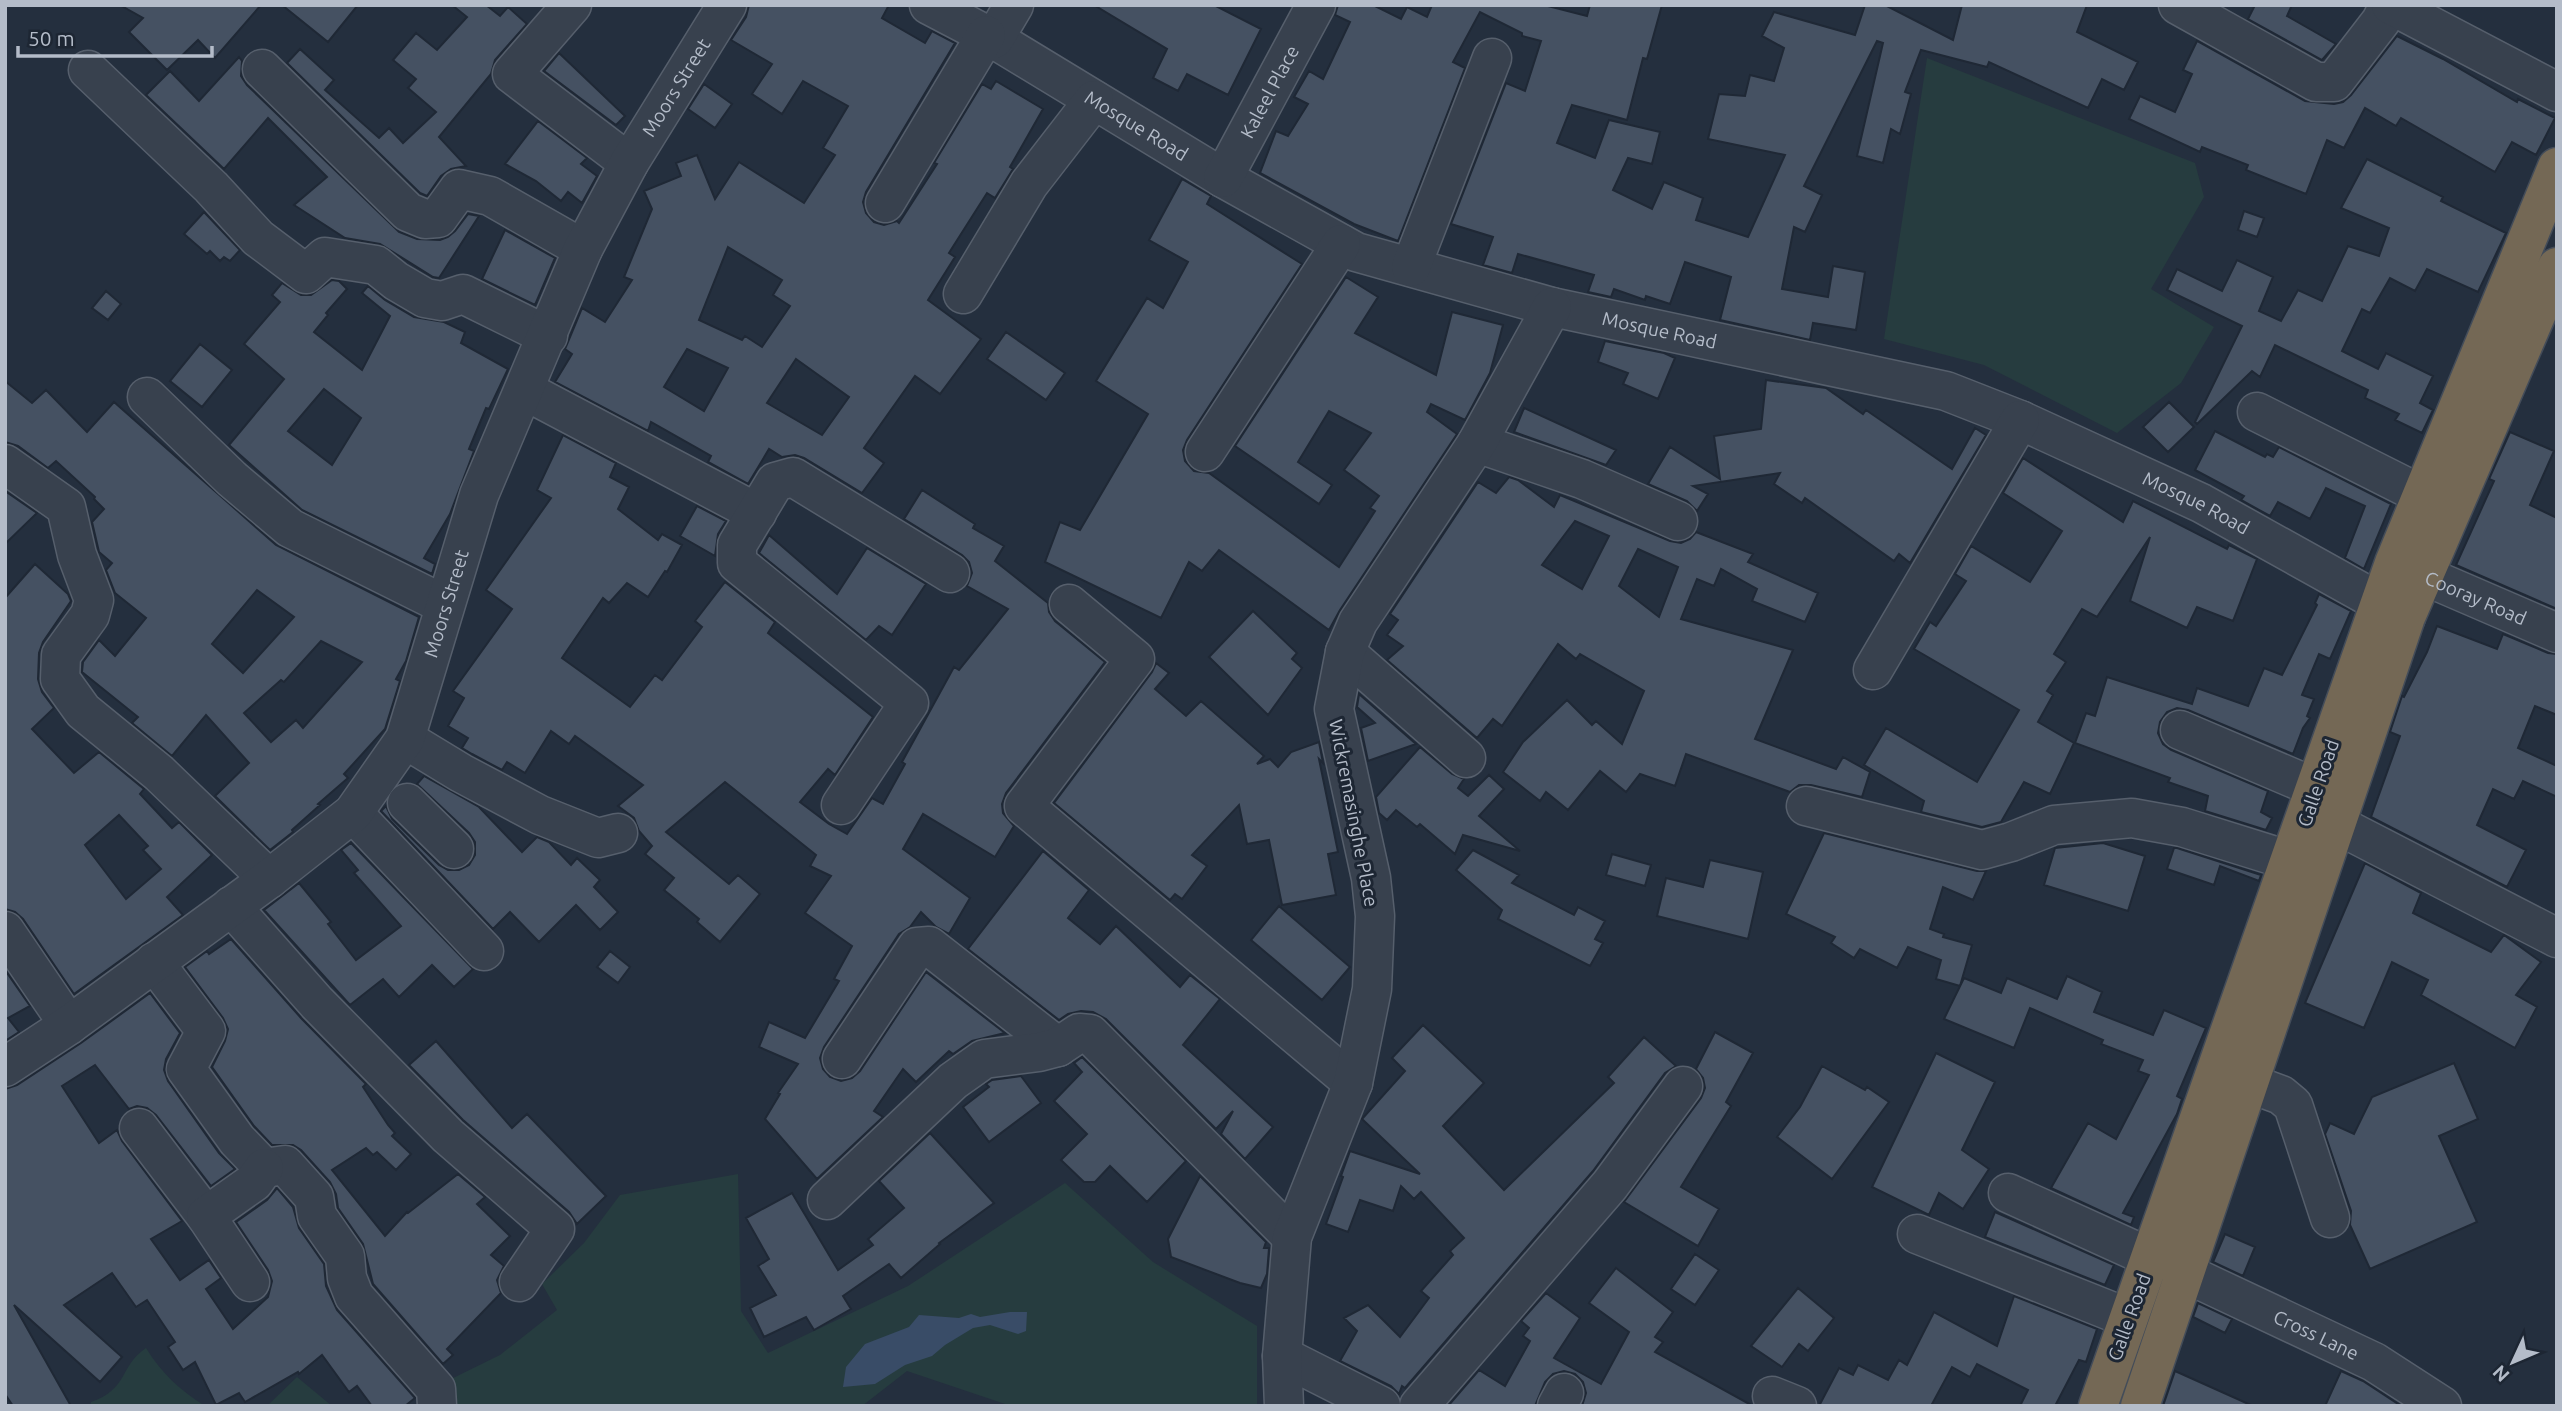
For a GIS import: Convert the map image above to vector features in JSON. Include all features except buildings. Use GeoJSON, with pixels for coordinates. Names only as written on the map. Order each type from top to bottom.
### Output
{"type":"FeatureCollection","features":[{"type":"Feature","properties":{"kind":"highway","name":"Galle Road"},"geometry":{"type":"LineString","coordinates":[[2408,570],[2422,495],[2557,167]]}},
{"type":"Feature","properties":{"kind":"highway","name":"Galle Road"},"geometry":{"type":"LineString","coordinates":[[2233,1077],[2291,861],[2316,788],[2408,570],[2557,267]]}},
{"type":"Feature","properties":{"kind":"highway","name":"Galle Road"},"geometry":{"type":"LineString","coordinates":[[2140,1406],[2168,1266],[2233,1077],[2336,824],[2393,610]]}},
{"type":"Feature","properties":{"kind":"highway","name":"Galle Road"},"geometry":{"type":"LineString","coordinates":[[2098,1406],[2128,1318],[2168,1266]]}},
{"type":"Feature","properties":{"kind":"street"},"geometry":{"type":"LineString","coordinates":[[572,5],[512,74],[629,163]]}},
{"type":"Feature","properties":{"kind":"street","name":"Moors Street"},"geometry":{"type":"LineString","coordinates":[[5,1067],[69,1026],[269,879],[353,813],[405,739],[479,495],[583,249],[629,163],[727,5]]}},
{"type":"Feature","properties":{"kind":"street","name":"Mosque Road"},"geometry":{"type":"LineString","coordinates":[[929,5],[990,37],[1223,178],[1356,252],[1552,307],[1946,391],[2021,421],[2201,503],[2393,610]]}},
{"type":"Feature","properties":{"kind":"street"},"geometry":{"type":"LineString","coordinates":[[885,204],[990,37],[1014,5]]}},
{"type":"Feature","properties":{"kind":"street","name":"Kaleel Place"},"geometry":{"type":"LineString","coordinates":[[1223,178],[1316,5]]}},
{"type":"Feature","properties":{"kind":"street"},"geometry":{"type":"LineString","coordinates":[[2178,5],[2316,82],[2334,82],[2390,5],[2557,92]]}},
{"type":"Feature","properties":{"kind":"street"},"geometry":{"type":"LineString","coordinates":[[1411,267],[1492,58]]}},
{"type":"Feature","properties":{"kind":"street"},"geometry":{"type":"LineString","coordinates":[[262,69],[408,212],[425,219],[438,218],[459,189],[475,191],[491,196],[583,249]]}},
{"type":"Feature","properties":{"kind":"street"},"geometry":{"type":"LineString","coordinates":[[88,70],[211,187],[258,238],[306,274],[325,257],[376,265],[425,298],[442,301],[463,294],[548,335]]}},
{"type":"Feature","properties":{"kind":"street"},"geometry":{"type":"LineString","coordinates":[[962,293],[1028,184],[1094,100]]}},
{"type":"Feature","properties":{"kind":"street"},"geometry":{"type":"LineString","coordinates":[[1205,452],[1341,244]]}},
{"type":"Feature","properties":{"kind":"street","name":"Wickremasinghe Place"},"geometry":{"type":"LineString","coordinates":[[1284,1406],[1282,1356],[1292,1237],[1353,1083],[1371,989],[1375,916],[1371,878],[1334,709],[1345,652],[1358,622],[1477,443],[1552,307]]}},
{"type":"Feature","properties":{"kind":"street"},"geometry":{"type":"LineString","coordinates":[[524,390],[757,513]]}},
{"type":"Feature","properties":{"kind":"street"},"geometry":{"type":"LineString","coordinates":[[147,397],[232,479],[290,528],[445,605]]}},
{"type":"Feature","properties":{"kind":"street"},"geometry":{"type":"LineString","coordinates":[[2257,412],[2422,495]]}},
{"type":"Feature","properties":{"kind":"street"},"geometry":{"type":"LineString","coordinates":[[1873,670],[2021,421]]}},
{"type":"Feature","properties":{"kind":"street"},"geometry":{"type":"LineString","coordinates":[[1477,443],[1582,479],[1678,522]]}},
{"type":"Feature","properties":{"kind":"street"},"geometry":{"type":"LineString","coordinates":[[5,464],[66,507],[77,555],[94,600],[90,615],[61,656],[60,679],[83,711],[159,773],[269,879]]}},
{"type":"Feature","properties":{"kind":"street"},"geometry":{"type":"LineString","coordinates":[[841,805],[909,704],[737,563],[737,545],[775,482],[793,477],[950,573]]}},
{"type":"Feature","properties":{"kind":"street","name":"Cooray Road"},"geometry":{"type":"LineString","coordinates":[[2408,570],[2557,634]]}},
{"type":"Feature","properties":{"kind":"street"},"geometry":{"type":"LineString","coordinates":[[1069,604],[1135,659],[1024,806],[1353,1083]]}},
{"type":"Feature","properties":{"kind":"street"},"geometry":{"type":"LineString","coordinates":[[1345,652],[1466,758]]}},
{"type":"Feature","properties":{"kind":"street"},"geometry":{"type":"LineString","coordinates":[[2180,730],[2316,788]]}},
{"type":"Feature","properties":{"kind":"street"},"geometry":{"type":"LineString","coordinates":[[405,739],[461,773],[540,815],[598,838],[618,833]]}},
{"type":"Feature","properties":{"kind":"street"},"geometry":{"type":"LineString","coordinates":[[407,803],[454,849]]}},
{"type":"Feature","properties":{"kind":"street"},"geometry":{"type":"LineString","coordinates":[[1806,806],[1982,850],[2054,825],[2132,818],[2182,827],[2291,861]]}},
{"type":"Feature","properties":{"kind":"street"},"geometry":{"type":"LineString","coordinates":[[353,813],[484,951]]}},
{"type":"Feature","properties":{"kind":"street"},"geometry":{"type":"LineString","coordinates":[[2336,824],[2557,938]]}},
{"type":"Feature","properties":{"kind":"street"},"geometry":{"type":"LineString","coordinates":[[231,906],[317,1003],[448,1136],[555,1229],[519,1282]]}},
{"type":"Feature","properties":{"kind":"street"},"geometry":{"type":"LineString","coordinates":[[5,931],[69,1026]]}},
{"type":"Feature","properties":{"kind":"street"},"geometry":{"type":"LineString","coordinates":[[842,1059],[917,947],[929,946],[1058,1047]]}},
{"type":"Feature","properties":{"kind":"street"},"geometry":{"type":"LineString","coordinates":[[154,962],[206,1031],[186,1069],[237,1140],[264,1168]]}},
{"type":"Feature","properties":{"kind":"street"},"geometry":{"type":"LineString","coordinates":[[827,1200],[953,1081],[984,1059],[1058,1047],[1079,1033],[1090,1034],[1292,1237]]}},
{"type":"Feature","properties":{"kind":"street"},"geometry":{"type":"LineString","coordinates":[[2233,1077],[2281,1095],[2293,1105],[2330,1218]]}},
{"type":"Feature","properties":{"kind":"street"},"geometry":{"type":"LineString","coordinates":[[1419,1406],[1610,1185],[1684,1086]]}},
{"type":"Feature","properties":{"kind":"street"},"geometry":{"type":"LineString","coordinates":[[139,1128],[206,1216],[250,1282]]}},
{"type":"Feature","properties":{"kind":"street"},"geometry":{"type":"LineString","coordinates":[[206,1216],[254,1182],[264,1168],[285,1165],[314,1197],[317,1216],[345,1256],[347,1278],[354,1296],[436,1389],[437,1406]]}},
{"type":"Feature","properties":{"kind":"street","name":"Cross Lane"},"geometry":{"type":"LineString","coordinates":[[2008,1193],[2374,1362],[2442,1406]]}},
{"type":"Feature","properties":{"kind":"street"},"geometry":{"type":"LineString","coordinates":[[1917,1234],[2128,1318]]}},
{"type":"Feature","properties":{"kind":"street"},"geometry":{"type":"LineString","coordinates":[[1282,1356],[1381,1406]]}},
{"type":"Feature","properties":{"kind":"green space"},"geometry":{"type":"Polygon","coordinates":[[[1927,58],[2195,163],[2204,197],[2151,289],[2214,327],[2181,383],[2117,433],[1984,365],[1884,339],[1927,58]]]}},
{"type":"Feature","properties":{"kind":"green space"},"geometry":{"type":"Polygon","coordinates":[[[738,1174],[741,1311],[768,1353],[908,1286],[1065,1183],[1153,1262],[1257,1326],[1257,1406],[1011,1406],[907,1371],[862,1406],[447,1406],[445,1382],[500,1355],[557,1310],[542,1284],[584,1243],[620,1195],[738,1174]]]}},
{"type":"Feature","properties":{"kind":"green space"},"geometry":{"type":"Polygon","coordinates":[[[146,1348],[172,1380],[205,1406],[90,1406],[91,1402],[112,1391],[131,1362],[146,1348]]]}},
{"type":"Feature","properties":{"kind":"green space"},"geometry":{"type":"Polygon","coordinates":[[[297,1377],[332,1406],[267,1406],[297,1377]]]}},
{"type":"Feature","properties":{"kind":"water"},"geometry":{"type":"Polygon","coordinates":[[[1027,1312],[1026,1331],[1018,1334],[990,1325],[973,1328],[932,1356],[905,1365],[875,1384],[843,1387],[846,1367],[865,1344],[909,1327],[919,1315],[959,1318],[971,1314],[980,1317],[1027,1312]]]}}]}
